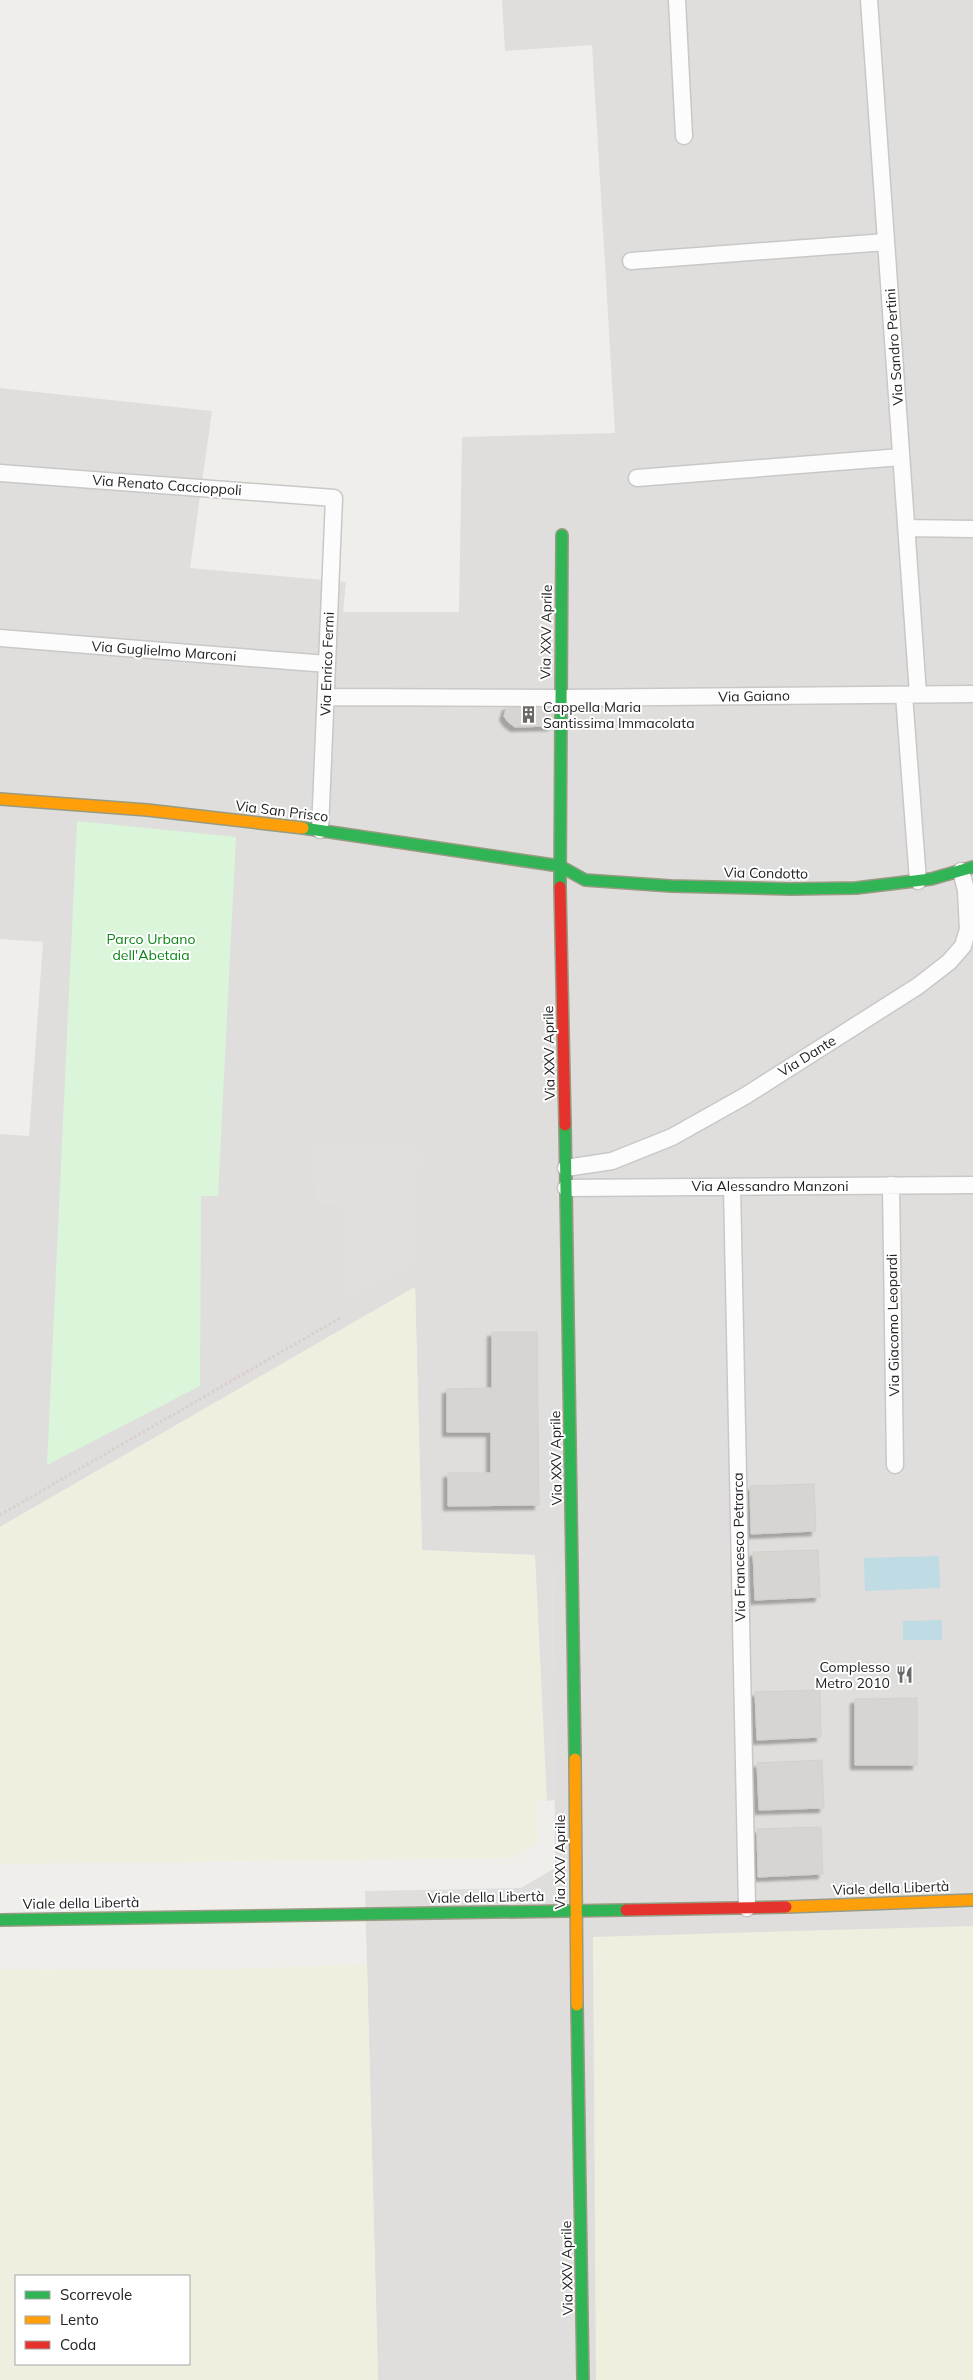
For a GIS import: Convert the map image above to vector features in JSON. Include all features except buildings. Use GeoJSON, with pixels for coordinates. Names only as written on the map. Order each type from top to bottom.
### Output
{"type":"FeatureCollection","features":[{"type":"Feature","properties":{"kind":"street"},"geometry":{"type":"LineString","coordinates":[[678,0],[684,136]]}},
{"type":"Feature","properties":{"kind":"street","name":"Via Sandro Pertini"},"geometry":{"type":"LineString","coordinates":[[869,0],[906,528],[918,881]]}},
{"type":"Feature","properties":{"kind":"street"},"geometry":{"type":"LineString","coordinates":[[631,262],[886,242]]}},
{"type":"Feature","properties":{"kind":"street"},"geometry":{"type":"LineString","coordinates":[[637,478],[901,457]]}},
{"type":"Feature","properties":{"kind":"street","name":"Via Renato Caccioppoli"},"geometry":{"type":"LineString","coordinates":[[0,473],[334,498]]}},
{"type":"Feature","properties":{"kind":"street","name":"Via Enrico Fermi"},"geometry":{"type":"LineString","coordinates":[[320,830],[334,498]]}},
{"type":"Feature","properties":{"kind":"street"},"geometry":{"type":"LineString","coordinates":[[906,528],[973,529]]}},
{"type":"Feature","properties":{"kind":"street","name":"Via XXV Aprile"},"geometry":{"type":"LineString","coordinates":[[562,535],[560,866],[574,1586],[576,1910],[583,2380]]}},
{"type":"Feature","properties":{"kind":"street","name":"Via Guglielmo Marconi"},"geometry":{"type":"LineString","coordinates":[[0,638],[327,664]]}},
{"type":"Feature","properties":{"kind":"street","name":"Via Gaiano"},"geometry":{"type":"LineString","coordinates":[[326,697],[560,698],[973,694]]}},
{"type":"Feature","properties":{"kind":"street","name":"Via San Prisco"},"geometry":{"type":"LineString","coordinates":[[0,799],[147,810],[320,830],[560,866]]}},
{"type":"Feature","properties":{"kind":"street","name":"Via Condotto"},"geometry":{"type":"LineString","coordinates":[[560,866],[585,880],[671,886],[791,890],[856,888],[918,881],[967,869]]}},
{"type":"Feature","properties":{"kind":"street","name":"Via Dante"},"geometry":{"type":"LineString","coordinates":[[566,1168],[612,1160],[672,1137],[744,1096],[918,986],[949,962],[963,946],[968,929],[967,869]]}},
{"type":"Feature","properties":{"kind":"street","name":"Via Giacomo Leopardi"},"geometry":{"type":"LineString","coordinates":[[891,1185],[895,1465]]}},
{"type":"Feature","properties":{"kind":"street","name":"Via Alessandro Manzoni"},"geometry":{"type":"LineString","coordinates":[[566,1188],[973,1185]]}},
{"type":"Feature","properties":{"kind":"street","name":"Via Francesco Petrarca"},"geometry":{"type":"LineString","coordinates":[[732,1186],[747,1908]]}},
{"type":"Feature","properties":{"kind":"street","name":"Viale della Libertà"},"geometry":{"type":"LineString","coordinates":[[0,1920],[747,1908],[973,1900]]}},
{"type":"Feature","properties":{"kind":"path"},"geometry":{"type":"LineString","coordinates":[[0,1515],[340,1318]]}},
{"type":"Feature","properties":{"kind":"shaded area"},"geometry":{"type":"Polygon","coordinates":[[[502,0],[973,0],[973,2380],[378,2380],[365,1891],[521,1888],[555,1868],[553,1556],[422,1551],[415,1287],[0,1527],[0,1134],[29,1136],[43,942],[0,939],[0,388],[212,411],[190,568],[346,582],[343,612],[459,612],[462,437],[615,433],[592,45],[505,51],[502,0]]]}},
{"type":"Feature","properties":{"kind":"shaded area"},"geometry":{"type":"Polygon","coordinates":[[[317,1144],[419,1146],[416,1261],[342,1300],[344,1205],[316,1204],[317,1144]]]}},
{"type":"Feature","properties":{"kind":"shaded area"},"geometry":{"type":"Polygon","coordinates":[[[535,1555],[553,1556],[555,1800],[547,1801],[535,1555]]]}},
{"type":"Feature","properties":{"kind":"green space","name":"Parco Urbano dell'Abetaia"},"geometry":{"type":"Polygon","coordinates":[[[77,821],[236,837],[218,1196],[201,1196],[200,1386],[47,1465],[77,821]]]}},
{"type":"Feature","properties":{"kind":"green space"},"geometry":{"type":"Polygon","coordinates":[[[415,1287],[422,1550],[535,1555],[547,1801],[537,1801],[538,1843],[511,1858],[0,1864],[0,1527],[415,1287]]]}},
{"type":"Feature","properties":{"kind":"green space"},"geometry":{"type":"Polygon","coordinates":[[[973,1926],[973,2380],[596,2380],[593,1937],[973,1926]]]}},
{"type":"Feature","properties":{"kind":"green space"},"geometry":{"type":"Polygon","coordinates":[[[367,1964],[378,2380],[0,2380],[0,1970],[238,1969],[367,1964]]]}},
{"type":"Feature","properties":{"kind":"water"},"geometry":{"type":"Polygon","coordinates":[[[939,1556],[940,1588],[865,1591],[864,1558],[939,1556]]]}},
{"type":"Feature","properties":{"kind":"water"},"geometry":{"type":"Polygon","coordinates":[[[942,1620],[942,1640],[903,1640],[903,1621],[942,1620]]]}},
{"type":"Feature","properties":{"kind":"traffic: fast"},"geometry":{"type":"LineString","coordinates":[[560,887],[562,535]]}},
{"type":"Feature","properties":{"kind":"traffic: fast"},"geometry":{"type":"LineString","coordinates":[[303,828],[560,866],[585,880],[671,886],[791,889],[856,888],[931,879],[973,867]]}},
{"type":"Feature","properties":{"kind":"traffic: fast"},"geometry":{"type":"LineString","coordinates":[[565,1125],[575,1759]]}},
{"type":"Feature","properties":{"kind":"traffic: fast"},"geometry":{"type":"LineString","coordinates":[[0,1920],[626,1910]]}},
{"type":"Feature","properties":{"kind":"traffic: fast"},"geometry":{"type":"LineString","coordinates":[[577,2005],[583,2380]]}},
{"type":"Feature","properties":{"kind":"traffic: slow"},"geometry":{"type":"LineString","coordinates":[[0,799],[147,810],[303,828]]}},
{"type":"Feature","properties":{"kind":"traffic: slow"},"geometry":{"type":"LineString","coordinates":[[575,1759],[577,2005]]}},
{"type":"Feature","properties":{"kind":"traffic: slow"},"geometry":{"type":"LineString","coordinates":[[786,1907],[973,1900]]}},
{"type":"Feature","properties":{"kind":"traffic: jam"},"geometry":{"type":"LineString","coordinates":[[560,887],[565,1125]]}},
{"type":"Feature","properties":{"kind":"traffic: jam"},"geometry":{"type":"LineString","coordinates":[[626,1910],[786,1907]]}},
{"type":"Feature","properties":{"kind":"place","name":"Cappella Maria Santissima Immacolata"},"geometry":{"type":"Point","coordinates":[529,715]}},
{"type":"Feature","properties":{"kind":"place","name":"Complesso Metro 2010"},"geometry":{"type":"Point","coordinates":[904,1675]}}]}
